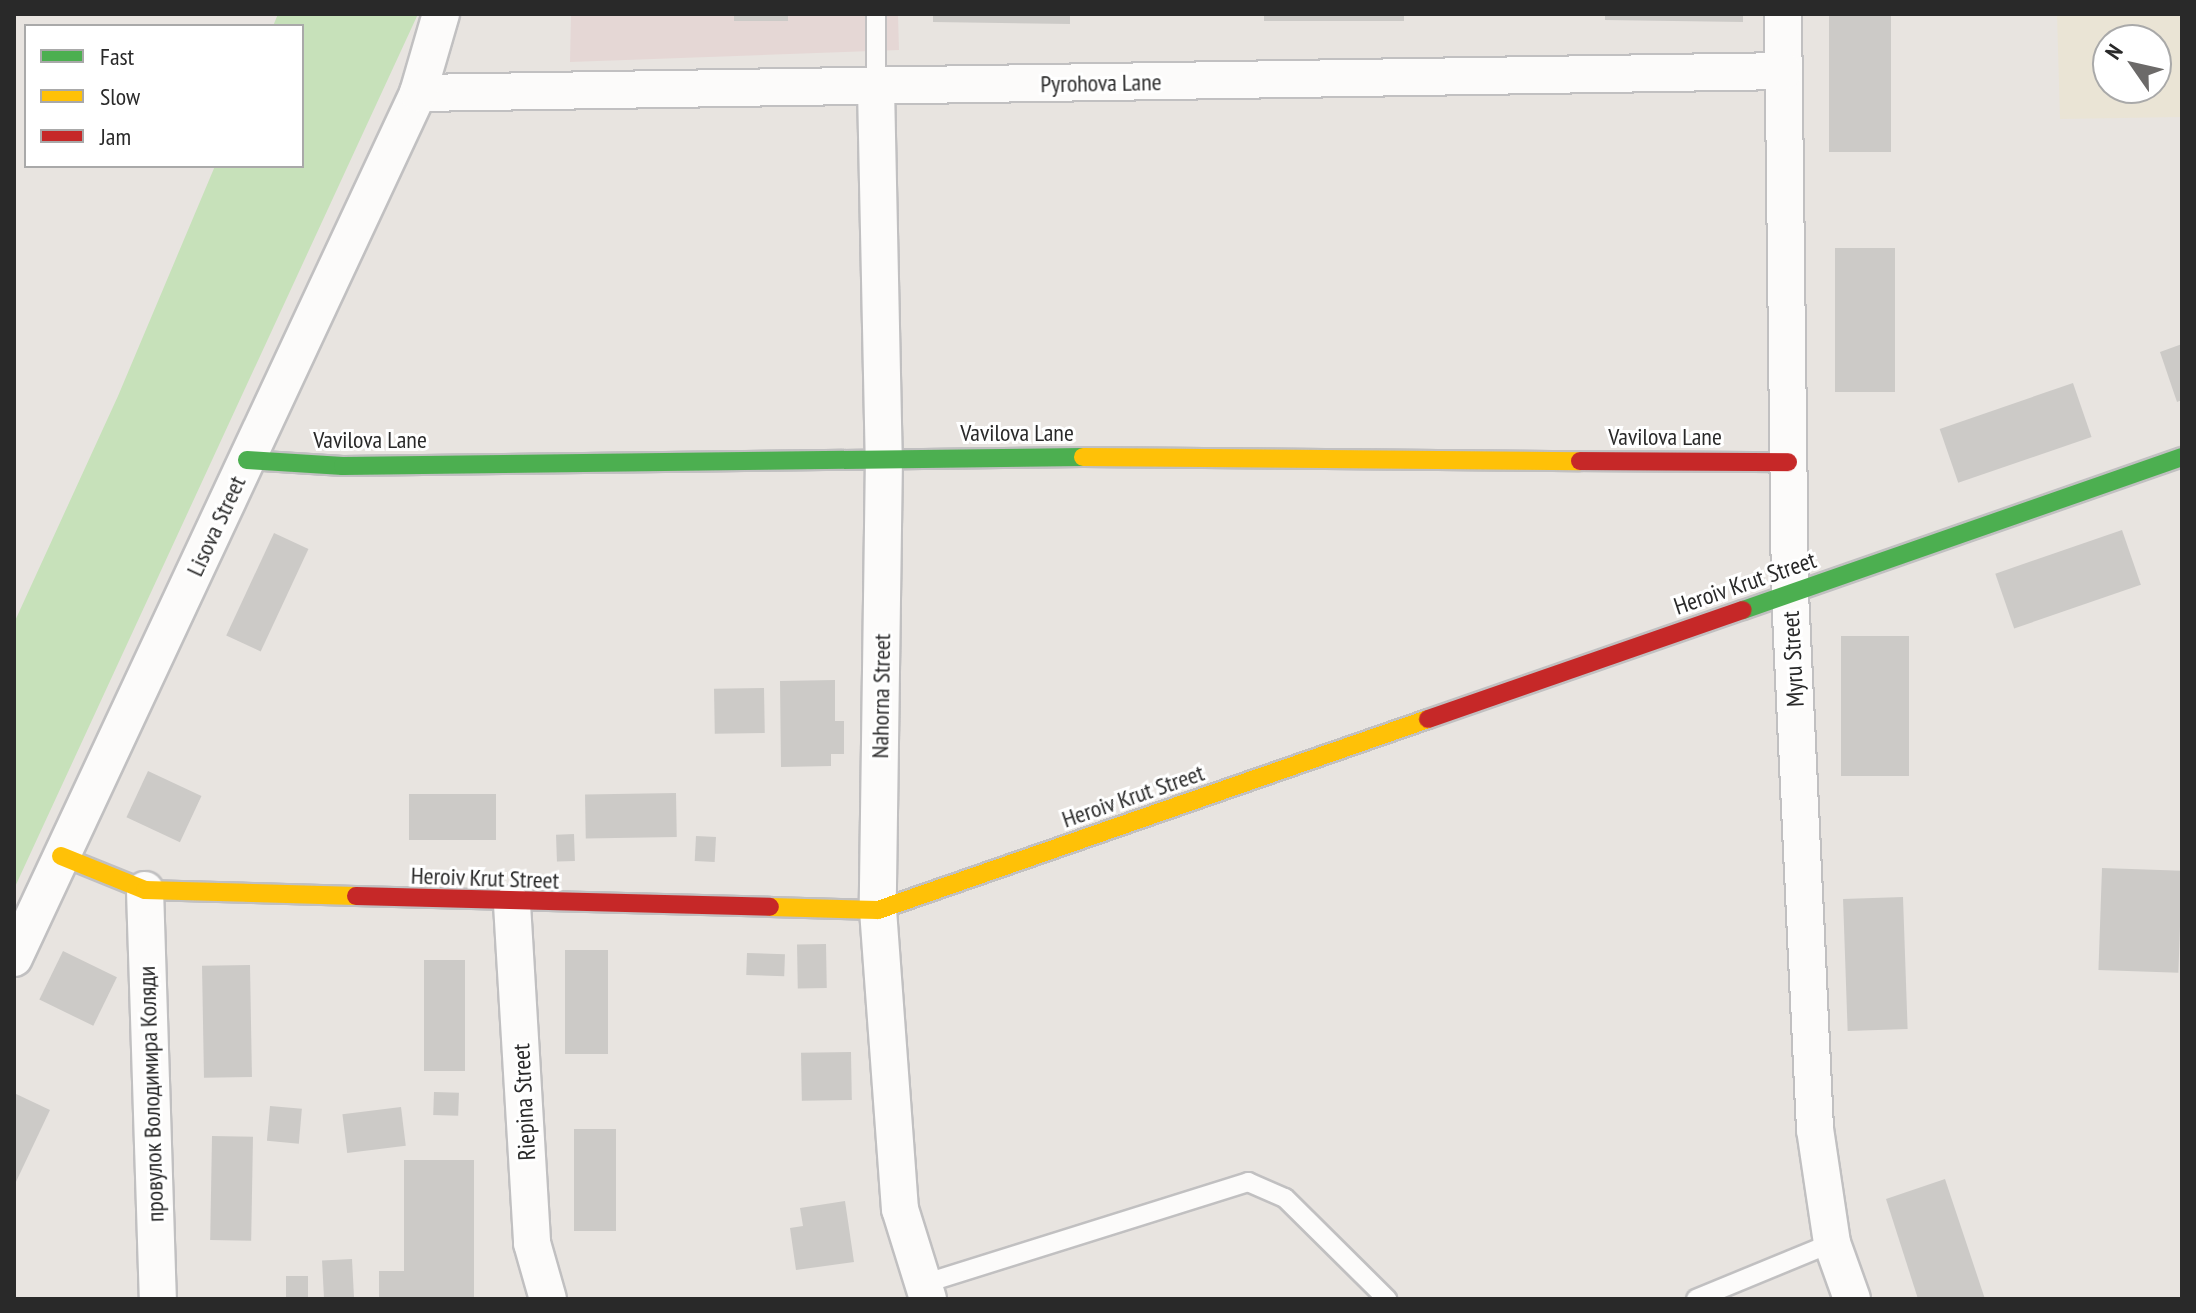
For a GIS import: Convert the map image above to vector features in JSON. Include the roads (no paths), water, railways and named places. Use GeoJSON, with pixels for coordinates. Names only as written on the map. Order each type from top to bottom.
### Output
{"type":"FeatureCollection","features":[{"type":"Feature","properties":{"kind":"street","name":"Lisova Street"},"geometry":{"type":"LineString","coordinates":[[14,958],[418,93],[441,14]]}},
{"type":"Feature","properties":{"kind":"street","name":"Myru Street"},"geometry":{"type":"LineString","coordinates":[[1783,14],[1790,593],[1815,1129],[1832,1243],[1852,1299]]}},
{"type":"Feature","properties":{"kind":"street","name":"Pyrohova Lane"},"geometry":{"type":"LineString","coordinates":[[418,93],[1784,71]]}},
{"type":"Feature","properties":{"kind":"street","name":"Nahorna Street"},"geometry":{"type":"LineString","coordinates":[[876,88],[884,456],[878,910],[900,1209],[926,1292]]}},
{"type":"Feature","properties":{"kind":"street","name":"Vavilova Lane"},"geometry":{"type":"LineString","coordinates":[[247,460],[343,466],[884,456],[1788,462]]}},
{"type":"Feature","properties":{"kind":"street","name":"Heroiv Krut Street"},"geometry":{"type":"LineString","coordinates":[[61,856],[145,890],[512,904],[878,910],[2182,457]]}},
{"type":"Feature","properties":{"kind":"street","name":"провулок Володимира Коляди"},"geometry":{"type":"LineString","coordinates":[[145,890],[158,1299]]}},
{"type":"Feature","properties":{"kind":"street","name":"Riepina Street"},"geometry":{"type":"LineString","coordinates":[[512,904],[532,1243],[548,1299]]}},
{"type":"Feature","properties":{"kind":"lane"},"geometry":{"type":"LineString","coordinates":[[876,14],[876,88]]}},
{"type":"Feature","properties":{"kind":"lane"},"geometry":{"type":"LineString","coordinates":[[926,1292],[1248,1182],[1285,1198],[1387,1299]]}},
{"type":"Feature","properties":{"kind":"lane"},"geometry":{"type":"LineString","coordinates":[[1696,1299],[1832,1243]]}}]}
